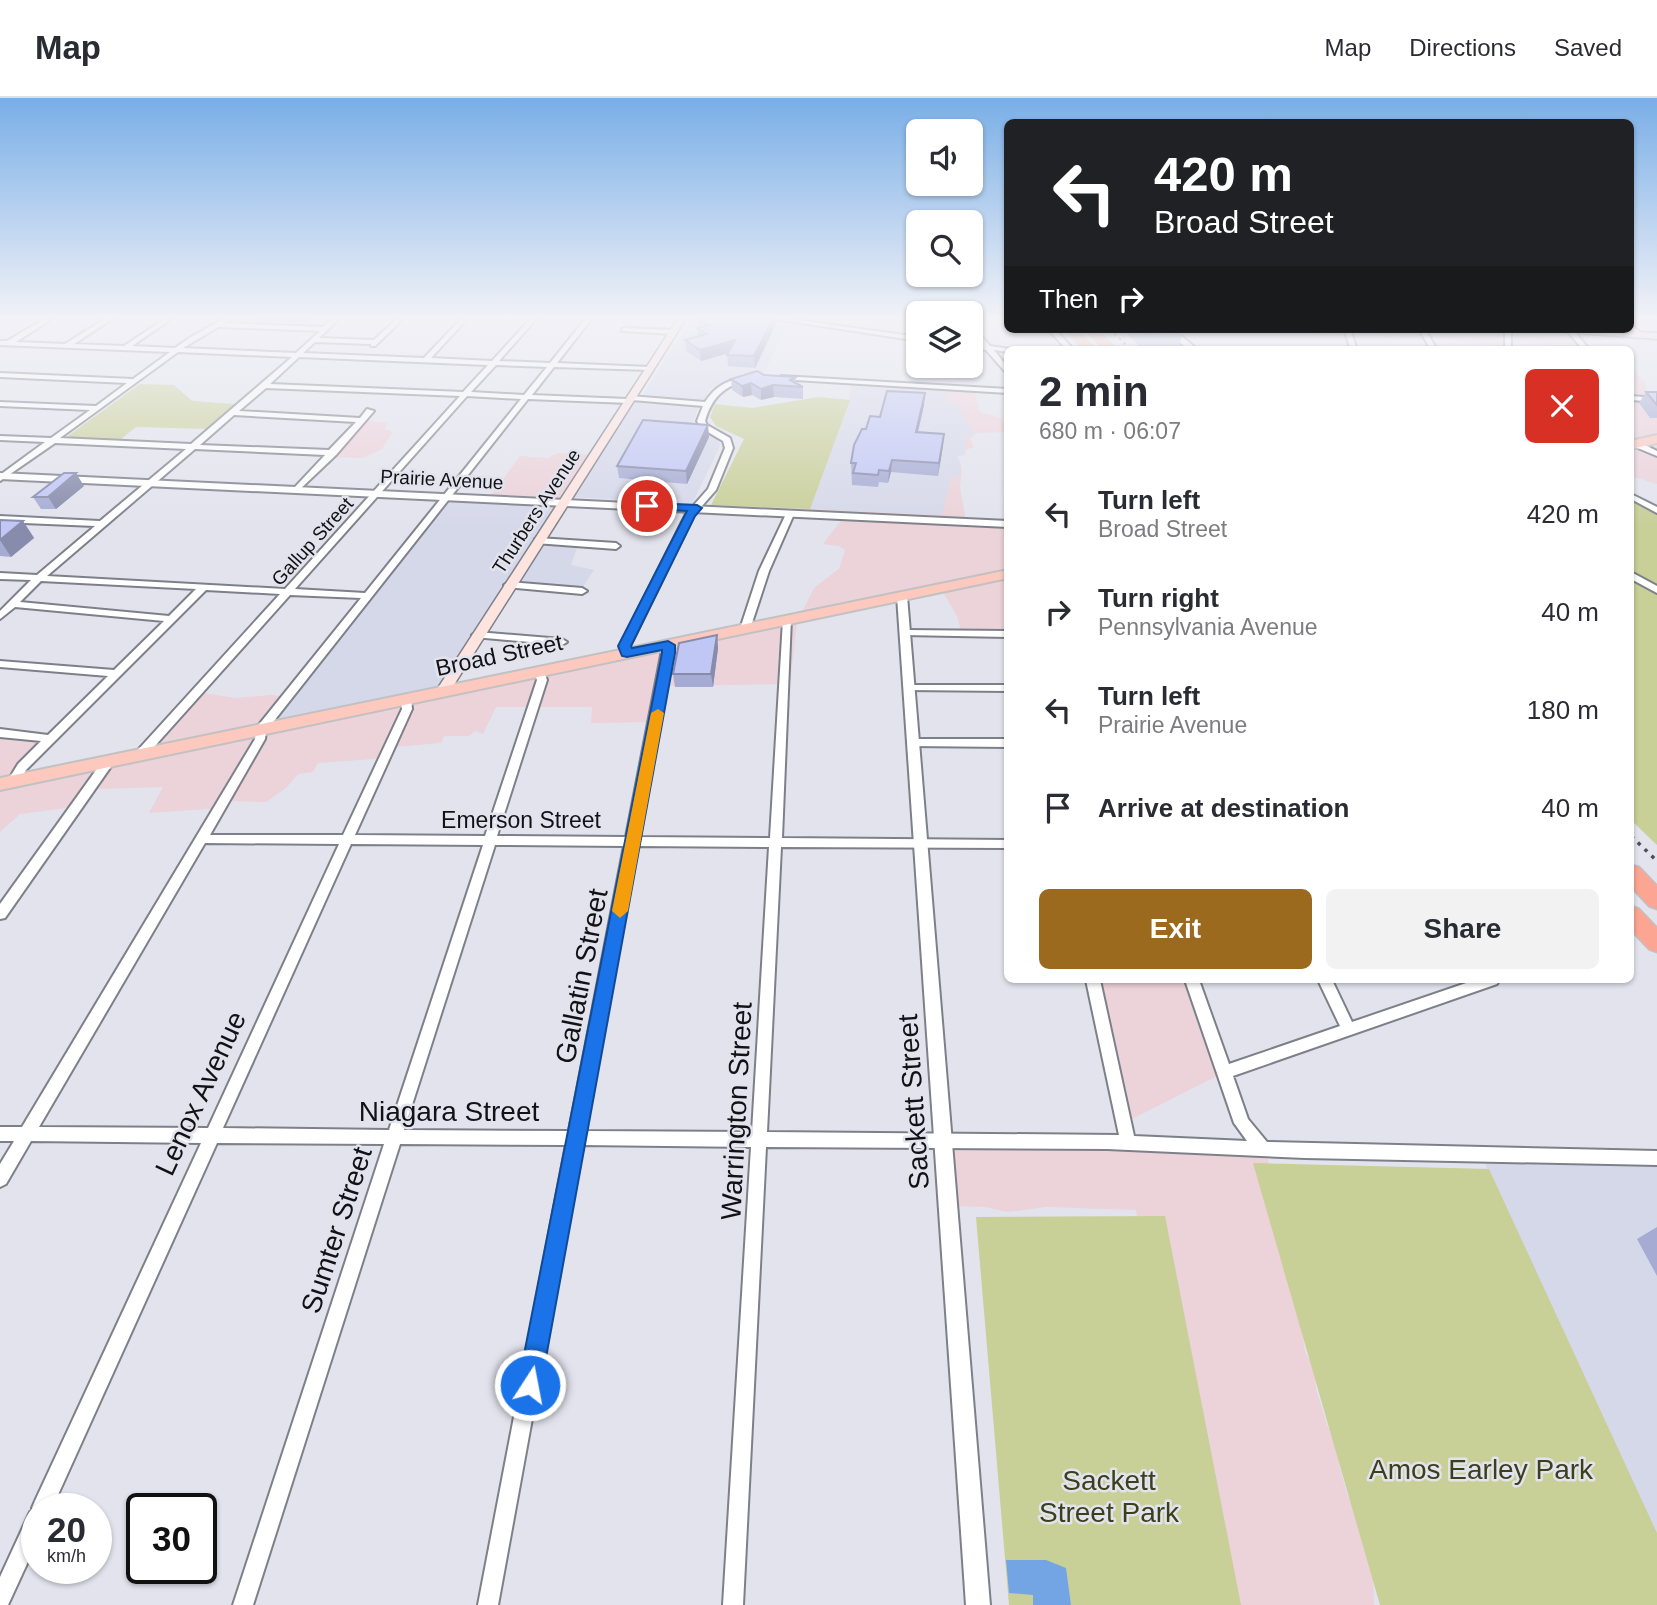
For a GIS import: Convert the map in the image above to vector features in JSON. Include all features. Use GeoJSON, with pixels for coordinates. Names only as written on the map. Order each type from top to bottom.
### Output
{"type":"FeatureCollection","features":[{"type":"Feature","properties":{"kind":"highway"},"geometry":{"type":"LineString","coordinates":[[1634,876],[1657,900]]}},
{"type":"Feature","properties":{"kind":"highway"},"geometry":{"type":"LineString","coordinates":[[1634,918],[1657,943]]}},
{"type":"Feature","properties":{"kind":"main road","name":"Thurbers Avenue"},"geometry":{"type":"LineString","coordinates":[[443,691],[637,387]]}},
{"type":"Feature","properties":{"kind":"main road"},"geometry":{"type":"LineString","coordinates":[[1634,444],[1657,439]]}},
{"type":"Feature","properties":{"kind":"main road","name":"Broad Street"},"geometry":{"type":"LineString","coordinates":[[6,783],[1004,575]]}},
{"type":"Feature","properties":{"kind":"street"},"geometry":{"type":"LineString","coordinates":[[1,477],[127,387]]}},
{"type":"Feature","properties":{"kind":"street"},"geometry":{"type":"LineString","coordinates":[[0,616],[39,578],[262,387]]}},
{"type":"Feature","properties":{"kind":"street"},"geometry":{"type":"LineString","coordinates":[[297,387],[707,404]]}},
{"type":"Feature","properties":{"kind":"street","name":"Gallup Street"},"geometry":{"type":"LineString","coordinates":[[141,754],[472,387]]}},
{"type":"Feature","properties":{"kind":"street"},"geometry":{"type":"LineString","coordinates":[[0,1179],[260,739],[261,730],[534,387]]}},
{"type":"Feature","properties":{"kind":"street"},"geometry":{"type":"LineString","coordinates":[[627,653],[625,646],[690,514],[712,491],[729,448],[727,440],[704,426],[701,421],[713,393],[722,387]]}},
{"type":"Feature","properties":{"kind":"street"},"geometry":{"type":"LineString","coordinates":[[945,387],[1004,391]]}},
{"type":"Feature","properties":{"kind":"street"},"geometry":{"type":"LineString","coordinates":[[1634,398],[1657,400]]}},
{"type":"Feature","properties":{"kind":"street"},"geometry":{"type":"LineString","coordinates":[[0,404],[99,408]]}},
{"type":"Feature","properties":{"kind":"street"},"geometry":{"type":"LineString","coordinates":[[297,490],[370,411]]}},
{"type":"Feature","properties":{"kind":"street"},"geometry":{"type":"LineString","coordinates":[[230,413],[362,420]]}},
{"type":"Feature","properties":{"kind":"street"},"geometry":{"type":"LineString","coordinates":[[0,438],[333,453]]}},
{"type":"Feature","properties":{"kind":"street"},"geometry":{"type":"LineString","coordinates":[[1634,444],[1657,454]]}},
{"type":"Feature","properties":{"kind":"street","name":"Prairie Avenue"},"geometry":{"type":"LineString","coordinates":[[1,477],[1004,524]]}},
{"type":"Feature","properties":{"kind":"street"},"geometry":{"type":"LineString","coordinates":[[1634,498],[1657,510]]}},
{"type":"Feature","properties":{"kind":"street"},"geometry":{"type":"LineString","coordinates":[[745,629],[764,571],[790,514]]}},
{"type":"Feature","properties":{"kind":"street"},"geometry":{"type":"LineString","coordinates":[[0,519],[103,524]]}},
{"type":"Feature","properties":{"kind":"street"},"geometry":{"type":"LineString","coordinates":[[538,541],[616,547]]}},
{"type":"Feature","properties":{"kind":"street"},"geometry":{"type":"LineString","coordinates":[[0,576],[369,596]]}},
{"type":"Feature","properties":{"kind":"street"},"geometry":{"type":"LineString","coordinates":[[1634,577],[1657,590]]}},
{"type":"Feature","properties":{"kind":"street"},"geometry":{"type":"LineString","coordinates":[[509,585],[582,591]]}},
{"type":"Feature","properties":{"kind":"street"},"geometry":{"type":"LineString","coordinates":[[6,783],[205,586]]}},
{"type":"Feature","properties":{"kind":"street","name":"Sackett Street"},"geometry":{"type":"LineString","coordinates":[[902,596],[978,1605]]}},
{"type":"Feature","properties":{"kind":"street"},"geometry":{"type":"LineString","coordinates":[[12,604],[173,619]]}},
{"type":"Feature","properties":{"kind":"street","name":"Warrington Street"},"geometry":{"type":"LineString","coordinates":[[733,1605],[778,842],[788,620]]}},
{"type":"Feature","properties":{"kind":"street"},"geometry":{"type":"LineString","coordinates":[[906,633],[1004,634]]}},
{"type":"Feature","properties":{"kind":"street"},"geometry":{"type":"LineString","coordinates":[[477,635],[562,642]]}},
{"type":"Feature","properties":{"kind":"street","name":"Gallatin Street"},"geometry":{"type":"LineString","coordinates":[[488,1605],[668,645]]}},
{"type":"Feature","properties":{"kind":"street"},"geometry":{"type":"LineString","coordinates":[[0,664],[117,673]]}},
{"type":"Feature","properties":{"kind":"street","name":"Sumter Street"},"geometry":{"type":"LineString","coordinates":[[243,1605],[542,680],[540,671]]}},
{"type":"Feature","properties":{"kind":"street"},"geometry":{"type":"LineString","coordinates":[[910,688],[1004,688]]}},
{"type":"Feature","properties":{"kind":"street","name":"Lenox Avenue"},"geometry":{"type":"LineString","coordinates":[[48,1493],[407,709],[406,699]]}},
{"type":"Feature","properties":{"kind":"street"},"geometry":{"type":"LineString","coordinates":[[0,733],[52,739]]}},
{"type":"Feature","properties":{"kind":"street"},"geometry":{"type":"LineString","coordinates":[[914,743],[1004,743]]}},
{"type":"Feature","properties":{"kind":"street"},"geometry":{"type":"LineString","coordinates":[[0,914],[108,762]]}},
{"type":"Feature","properties":{"kind":"street","name":"Emerson Street"},"geometry":{"type":"LineString","coordinates":[[201,839],[1004,844]]}},
{"type":"Feature","properties":{"kind":"street"},"geometry":{"type":"LineString","coordinates":[[1094,983],[1128,1143]]}},
{"type":"Feature","properties":{"kind":"street"},"geometry":{"type":"LineString","coordinates":[[1193,983],[1242,1123],[1262,1148]]}},
{"type":"Feature","properties":{"kind":"street"},"geometry":{"type":"LineString","coordinates":[[1326,983],[1348,1028]]}},
{"type":"Feature","properties":{"kind":"street"},"geometry":{"type":"LineString","coordinates":[[1225,1072],[1480,983]]}},
{"type":"Feature","properties":{"kind":"street","name":"Niagara Street"},"geometry":{"type":"LineString","coordinates":[[0,1134],[1107,1142],[1657,1158]]}},
{"type":"Feature","properties":{"kind":"street"},"geometry":{"type":"LineString","coordinates":[[0,1600],[21,1554]]}},
{"type":"Feature","properties":{"kind":"shaded area"},"geometry":{"type":"Polygon","coordinates":[[[647,387],[714,387],[704,400],[642,396],[647,387]]]}},
{"type":"Feature","properties":{"kind":"shaded area"},"geometry":{"type":"Polygon","coordinates":[[[851,387],[974,390],[980,412],[1001,418],[1004,432],[976,433],[970,439],[974,447],[959,452],[954,460],[962,468],[960,487],[966,521],[1004,523],[1004,632],[961,632],[958,618],[942,590],[798,620],[814,588],[839,569],[845,550],[839,546],[823,544],[844,517],[807,514],[849,401],[851,387]]]}},
{"type":"Feature","properties":{"kind":"shaded area"},"geometry":{"type":"Polygon","coordinates":[[[854,387],[948,390],[946,402],[956,402],[975,436],[966,435],[965,455],[957,456],[961,464],[959,477],[951,477],[942,515],[810,509],[854,387]]]}},
{"type":"Feature","properties":{"kind":"shaded area"},"geometry":{"type":"Polygon","coordinates":[[[1634,387],[1646,387],[1646,392],[1657,399],[1657,484],[1634,477],[1634,387]]]}},
{"type":"Feature","properties":{"kind":"shaded area"},"geometry":{"type":"Polygon","coordinates":[[[634,401],[699,406],[692,424],[717,438],[720,446],[692,504],[573,497],[634,401]]]}},
{"type":"Feature","properties":{"kind":"shaded area"},"geometry":{"type":"Polygon","coordinates":[[[366,421],[387,423],[385,429],[393,432],[382,449],[363,458],[332,457],[366,421]]]}},
{"type":"Feature","properties":{"kind":"shaded area"},"geometry":{"type":"Polygon","coordinates":[[[558,453],[594,455],[564,503],[488,499],[520,456],[548,458],[558,453]]]}},
{"type":"Feature","properties":{"kind":"shaded area"},"geometry":{"type":"Polygon","coordinates":[[[446,498],[565,503],[541,540],[578,545],[571,565],[594,570],[581,590],[514,585],[441,693],[262,732],[446,498]]]}},
{"type":"Feature","properties":{"kind":"shaded area"},"geometry":{"type":"Polygon","coordinates":[[[797,622],[790,684],[664,686],[653,722],[591,723],[592,707],[496,707],[483,734],[475,731],[469,736],[444,736],[441,743],[394,747],[387,758],[318,763],[313,772],[298,774],[286,788],[266,802],[228,801],[223,808],[149,813],[163,787],[97,789],[82,806],[20,814],[0,832],[0,733],[50,738],[5,785],[139,759],[202,693],[236,698],[270,695],[290,697],[262,731],[797,622]]]}},
{"type":"Feature","properties":{"kind":"shaded area"},"geometry":{"type":"Polygon","coordinates":[[[1098,983],[1193,983],[1219,1075],[1128,1121],[1098,983]]]}},
{"type":"Feature","properties":{"kind":"shaded area"},"geometry":{"type":"Polygon","coordinates":[[[951,1140],[1265,1148],[1292,1254],[1305,1352],[1315,1371],[1316,1389],[1327,1425],[1338,1444],[1339,1465],[1347,1494],[1372,1553],[1374,1605],[1207,1605],[1136,1210],[1047,1207],[1007,1212],[985,1207],[954,1206],[951,1140]]]}},
{"type":"Feature","properties":{"kind":"shaded area"},"geometry":{"type":"Polygon","coordinates":[[[1482,1156],[1657,1157],[1657,1594],[1601,1431],[1482,1156]]]}},
{"type":"Feature","properties":{"kind":"green space"},"geometry":{"type":"Polygon","coordinates":[[[135,387],[177,387],[192,401],[236,404],[206,429],[136,427],[121,439],[65,438],[135,387]]]}},
{"type":"Feature","properties":{"kind":"green space"},"geometry":{"type":"Polygon","coordinates":[[[818,397],[850,400],[810,509],[711,505],[744,439],[716,426],[710,417],[715,404],[752,408],[818,397]]]}},
{"type":"Feature","properties":{"kind":"green space"},"geometry":{"type":"Polygon","coordinates":[[[1634,496],[1657,508],[1657,845],[1634,823],[1634,496]]]}},
{"type":"Feature","properties":{"kind":"green space","name":"Amos Earley Park"},"geometry":{"type":"Polygon","coordinates":[[[1253,1163],[1489,1169],[1657,1533],[1657,1605],[1380,1605],[1253,1163]]]}},
{"type":"Feature","properties":{"kind":"green space","name":"Sackett Street Park"},"geometry":{"type":"Polygon","coordinates":[[[1165,1216],[1241,1605],[1009,1605],[976,1217],[1165,1216]]]}},
{"type":"Feature","properties":{"kind":"water"},"geometry":{"type":"Polygon","coordinates":[[[1006,1560],[1046,1560],[1066,1568],[1071,1605],[1033,1605],[1033,1595],[1009,1593],[1006,1560]]]}},
{"type":"Feature","properties":{"kind":"building"},"geometry":{"type":"Polygon","coordinates":[[[887,391],[925,393],[916,432],[944,434],[939,463],[892,460],[889,471],[879,470],[878,475],[853,473],[856,463],[851,463],[854,445],[862,429],[866,429],[870,416],[880,417],[887,391]]]}},
{"type":"Feature","properties":{"kind":"building"},"geometry":{"type":"Polygon","coordinates":[[[1646,392],[1657,392],[1657,405],[1646,392]]]}},
{"type":"Feature","properties":{"kind":"building"},"geometry":{"type":"Polygon","coordinates":[[[643,420],[708,425],[686,471],[617,466],[643,420]]]}},
{"type":"Feature","properties":{"kind":"building"},"geometry":{"type":"Polygon","coordinates":[[[64,473],[76,473],[48,497],[33,497],[64,473]]]}},
{"type":"Feature","properties":{"kind":"building"},"geometry":{"type":"Polygon","coordinates":[[[0,520],[23,521],[0,540],[0,520]]]}},
{"type":"Feature","properties":{"kind":"building"},"geometry":{"type":"Polygon","coordinates":[[[717,635],[711,674],[673,674],[679,643],[717,635]]]}},
{"type":"Feature","properties":{"kind":"railway"},"geometry":{"type":"LineString","coordinates":[[1634,839],[1657,861]]}},
{"type":"Feature","properties":{"kind":"slow traffic"},"geometry":{"type":"LineString","coordinates":[[620,911],[658,713]]}},
{"type":"Feature","properties":{"kind":"route"},"geometry":{"type":"LineString","coordinates":[[530,1385],[669,653],[668,645],[627,653],[625,646],[690,514],[697,508],[647,506]]}}]}
